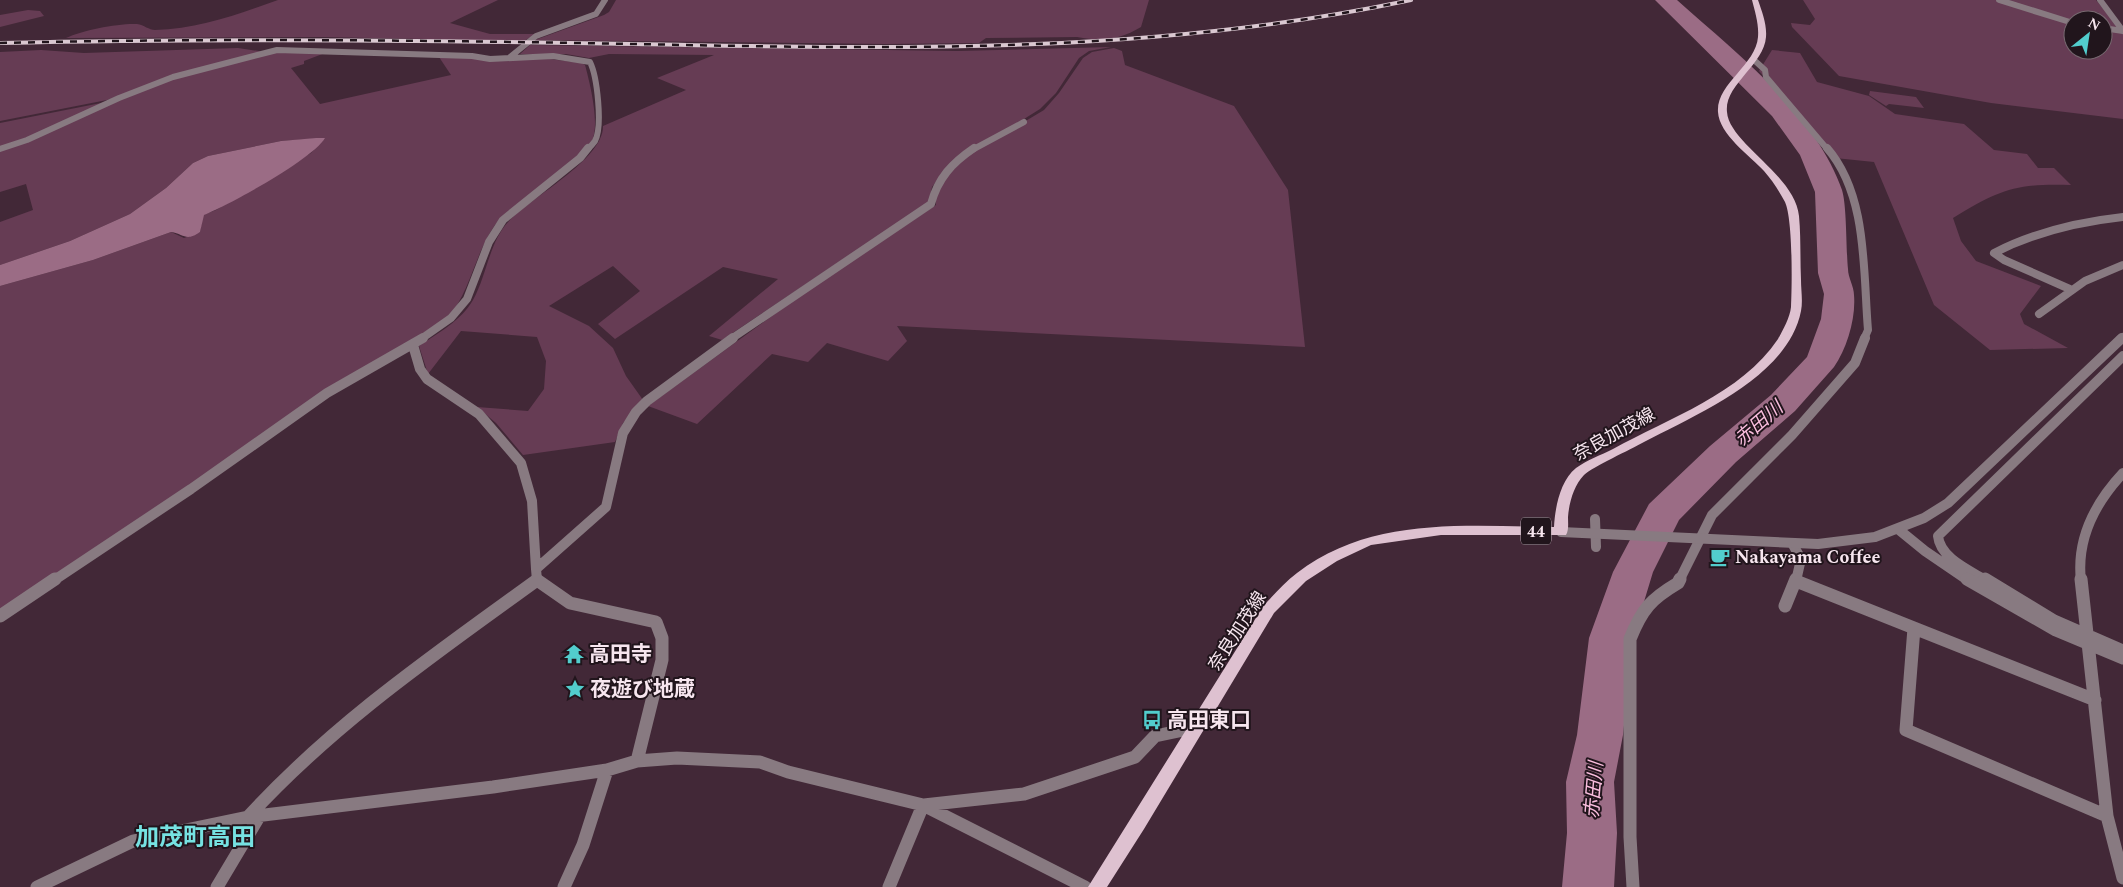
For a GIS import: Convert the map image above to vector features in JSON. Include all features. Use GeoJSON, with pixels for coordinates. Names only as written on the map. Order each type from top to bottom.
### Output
{"type":"FeatureCollection","features":[{"type":"Feature","properties":{"kind":"main road","name":"奈良加茂線"},"geometry":{"type":"LineString","coordinates":[[1097,887],[1269,610],[1301,577],[1332,557],[1368,541],[1441,530],[1561,532],[1561,508],[1567,491],[1580,472],[1720,396],[1756,371],[1778,349],[1792,324],[1797,296],[1794,214],[1790,200],[1724,120],[1723,106],[1733,86],[1753,61],[1762,43],[1762,17],[1755,0]]}},
{"type":"Feature","properties":{"kind":"street"},"geometry":{"type":"LineString","coordinates":[[509,57],[536,36],[596,14],[605,0]]}},
{"type":"Feature","properties":{"kind":"street"},"geometry":{"type":"LineString","coordinates":[[1999,0],[2063,20]]}},
{"type":"Feature","properties":{"kind":"street"},"geometry":{"type":"LineString","coordinates":[[2100,0],[2123,31]]}},
{"type":"Feature","properties":{"kind":"street"},"geometry":{"type":"LineString","coordinates":[[0,150],[27,140],[119,98],[173,78],[277,50],[472,56],[490,59],[564,56],[582,59],[592,64],[598,130],[595,141],[580,158],[503,220],[489,242],[463,305],[451,318],[413,345],[327,393],[191,489],[0,616]]}},
{"type":"Feature","properties":{"kind":"street"},"geometry":{"type":"LineString","coordinates":[[1633,887],[1630,837],[1630,639],[1639,616],[1655,596],[1678,583],[1712,515],[1792,435],[1855,362],[1868,330],[1861,245],[1854,201],[1838,161],[1766,77],[1765,70],[1753,61]]}},
{"type":"Feature","properties":{"kind":"street"},"geometry":{"type":"LineString","coordinates":[[217,887],[267,794],[344,722],[536,575],[606,507],[623,433],[636,412],[654,395],[754,323],[932,204],[934,187],[949,167],[983,144],[1024,122]]}},
{"type":"Feature","properties":{"kind":"street"},"geometry":{"type":"LineString","coordinates":[[2072,290],[2004,260],[1994,253],[2015,242],[2050,230],[2123,217]]}},
{"type":"Feature","properties":{"kind":"street"},"geometry":{"type":"LineString","coordinates":[[2039,314],[2072,290],[2102,273],[2123,265]]}},
{"type":"Feature","properties":{"kind":"street"},"geometry":{"type":"LineString","coordinates":[[1561,532],[1792,543],[1842,542],[1875,537],[1924,518],[1948,503],[2123,337]]}},
{"type":"Feature","properties":{"kind":"street"},"geometry":{"type":"LineString","coordinates":[[413,345],[420,369],[427,379],[479,414],[521,463],[526,472],[530,493],[536,575],[570,603],[656,622],[662,638],[662,660],[637,761]]}},
{"type":"Feature","properties":{"kind":"street"},"geometry":{"type":"LineString","coordinates":[[2123,356],[1938,536],[1939,545],[1947,555],[2020,602],[2087,641],[2123,651]]}},
{"type":"Feature","properties":{"kind":"street"},"geometry":{"type":"LineString","coordinates":[[2123,473],[2094,507],[2084,532],[2079,563],[2107,816],[2123,878]]}},
{"type":"Feature","properties":{"kind":"street"},"geometry":{"type":"LineString","coordinates":[[1595,519],[1596,547]]}},
{"type":"Feature","properties":{"kind":"street"},"geometry":{"type":"LineString","coordinates":[[1898,529],[1914,545],[1993,596],[2123,658]]}},
{"type":"Feature","properties":{"kind":"street"},"geometry":{"type":"LineString","coordinates":[[1785,606],[1796,581],[1801,558],[1792,543]]}},
{"type":"Feature","properties":{"kind":"street"},"geometry":{"type":"LineString","coordinates":[[1796,581],[2095,700]]}},
{"type":"Feature","properties":{"kind":"street"},"geometry":{"type":"LineString","coordinates":[[1914,628],[1906,730],[2107,816]]}},
{"type":"Feature","properties":{"kind":"street"},"geometry":{"type":"LineString","coordinates":[[923,805],[1024,794],[1135,757],[1155,736],[1198,727]]}},
{"type":"Feature","properties":{"kind":"street"},"geometry":{"type":"LineString","coordinates":[[37,887],[133,841],[254,816],[493,787],[607,770],[637,761],[677,758],[760,762],[788,772],[923,805],[1085,887]]}},
{"type":"Feature","properties":{"kind":"street"},"geometry":{"type":"LineString","coordinates":[[564,887],[583,845],[607,770]]}},
{"type":"Feature","properties":{"kind":"street"},"geometry":{"type":"LineString","coordinates":[[889,887],[923,805]]}},
{"type":"Feature","properties":{"kind":"shaded area"},"geometry":{"type":"Polygon","coordinates":[[[278,0],[498,0],[450,23],[490,34],[536,34],[524,41],[323,37],[66,38],[91,30],[121,25],[137,24],[155,30],[187,27],[218,20],[278,0]]]}},
{"type":"Feature","properties":{"kind":"shaded area"},"geometry":{"type":"Polygon","coordinates":[[[616,0],[1149,0],[1141,27],[1125,35],[1110,39],[1077,37],[986,38],[979,43],[885,44],[535,40],[604,15],[609,12],[616,0]]]}},
{"type":"Feature","properties":{"kind":"shaded area"},"geometry":{"type":"Polygon","coordinates":[[[1803,0],[2096,0],[2104,10],[2063,10],[2063,60],[2113,60],[2113,21],[2123,33],[2123,119],[1991,103],[1839,76],[1792,27],[1791,23],[1810,25],[1815,19],[1803,0]]]}},
{"type":"Feature","properties":{"kind":"shaded area"},"geometry":{"type":"Polygon","coordinates":[[[28,10],[40,11],[44,16],[0,27],[0,15],[28,10]]]}},
{"type":"Feature","properties":{"kind":"shaded area"},"geometry":{"type":"Polygon","coordinates":[[[530,45],[957,51],[1111,47],[1089,51],[1079,58],[1056,93],[1040,109],[947,167],[932,187],[929,202],[722,340],[709,336],[778,279],[723,267],[615,339],[598,324],[640,291],[613,266],[549,306],[589,326],[613,348],[626,376],[643,400],[623,423],[615,442],[523,455],[496,423],[477,407],[528,411],[544,389],[546,361],[537,337],[461,331],[428,374],[419,346],[449,326],[468,307],[478,290],[502,229],[519,211],[565,177],[592,151],[600,139],[603,126],[686,90],[657,78],[714,55],[609,54],[589,58],[566,54],[520,54],[530,45]]]}},
{"type":"Feature","properties":{"kind":"shaded area"},"geometry":{"type":"Polygon","coordinates":[[[238,48],[265,52],[243,57],[112,99],[0,121],[0,52],[41,50],[84,53],[238,48]]]}},
{"type":"Feature","properties":{"kind":"shaded area"},"geometry":{"type":"Polygon","coordinates":[[[1114,48],[1122,51],[1125,65],[1234,106],[1288,190],[1305,347],[897,326],[907,341],[888,361],[827,343],[808,362],[772,354],[697,424],[648,406],[794,300],[936,205],[936,187],[967,156],[1044,110],[1059,93],[1083,58],[1092,52],[1114,48]]]}},
{"type":"Feature","properties":{"kind":"shaded area"},"geometry":{"type":"Polygon","coordinates":[[[1772,50],[1800,53],[1817,82],[1869,96],[1895,114],[1964,124],[1994,150],[2027,154],[2038,168],[2054,168],[2071,185],[2035,185],[2008,190],[1983,201],[1953,218],[1961,241],[1976,261],[2041,286],[2020,314],[2024,324],[2068,348],[1990,350],[1934,305],[1874,162],[1835,158],[1759,71],[1772,50]]]}},
{"type":"Feature","properties":{"kind":"shaded area"},"geometry":{"type":"Polygon","coordinates":[[[276,52],[325,53],[304,61],[304,64],[291,68],[320,104],[451,75],[439,57],[541,58],[582,63],[585,65],[592,92],[595,114],[594,134],[587,149],[577,159],[498,221],[484,244],[462,296],[447,319],[323,392],[186,488],[0,611],[0,286],[93,260],[171,232],[184,238],[200,232],[203,215],[216,210],[311,153],[324,138],[281,141],[208,156],[193,163],[166,188],[130,214],[70,241],[0,265],[0,222],[33,210],[26,184],[0,192],[0,151],[117,100],[176,78],[276,52]]]}},
{"type":"Feature","properties":{"kind":"shaded area"},"geometry":{"type":"Polygon","coordinates":[[[1870,91],[1916,97],[1924,108],[1889,104],[1886,106],[1869,95],[1870,91]]]}},
{"type":"Feature","properties":{"kind":"shaded area"},"geometry":{"type":"Polygon","coordinates":[[[106,102],[24,139],[0,148],[0,123],[106,102]]]}},
{"type":"Feature","properties":{"kind":"shaded area"},"geometry":{"type":"Polygon","coordinates":[[[325,138],[317,147],[288,169],[232,202],[204,215],[200,232],[195,235],[188,237],[171,232],[93,260],[0,286],[0,265],[70,241],[130,214],[166,188],[193,163],[208,156],[281,141],[325,138]]]}},
{"type":"Feature","properties":{"kind":"waterway","name":"赤田川"},"geometry":{"type":"LineString","coordinates":[[1588,887],[1592,833],[1590,782],[1600,735],[1611,638],[1633,572],[1663,513],[1723,454],[1783,403],[1822,360],[1837,319],[1839,294],[1833,273],[1829,192],[1813,154],[1781,111],[1729,59],[1665,0]]}},
{"type":"Feature","properties":{"kind":"railway"},"geometry":{"type":"LineString","coordinates":[[0,43],[316,40],[926,47],[1120,39],[1217,31],[1314,18],[1411,0]]}},
{"type":"Feature","properties":{"kind":"place","name":"Nakayama Coffee"},"geometry":{"type":"Point","coordinates":[1720,557]}},
{"type":"Feature","properties":{"kind":"place","name":"高田寺"},"geometry":{"type":"Point","coordinates":[574,654]}},
{"type":"Feature","properties":{"kind":"place","name":"夜遊び地蔵"},"geometry":{"type":"Point","coordinates":[575,689]}},
{"type":"Feature","properties":{"kind":"place","name":"高田東口"},"geometry":{"type":"Point","coordinates":[1152,720]}},
{"type":"Feature","properties":{"kind":"district","name":"加茂町高田"},"geometry":{"type":"Point","coordinates":[195,837]}}]}
